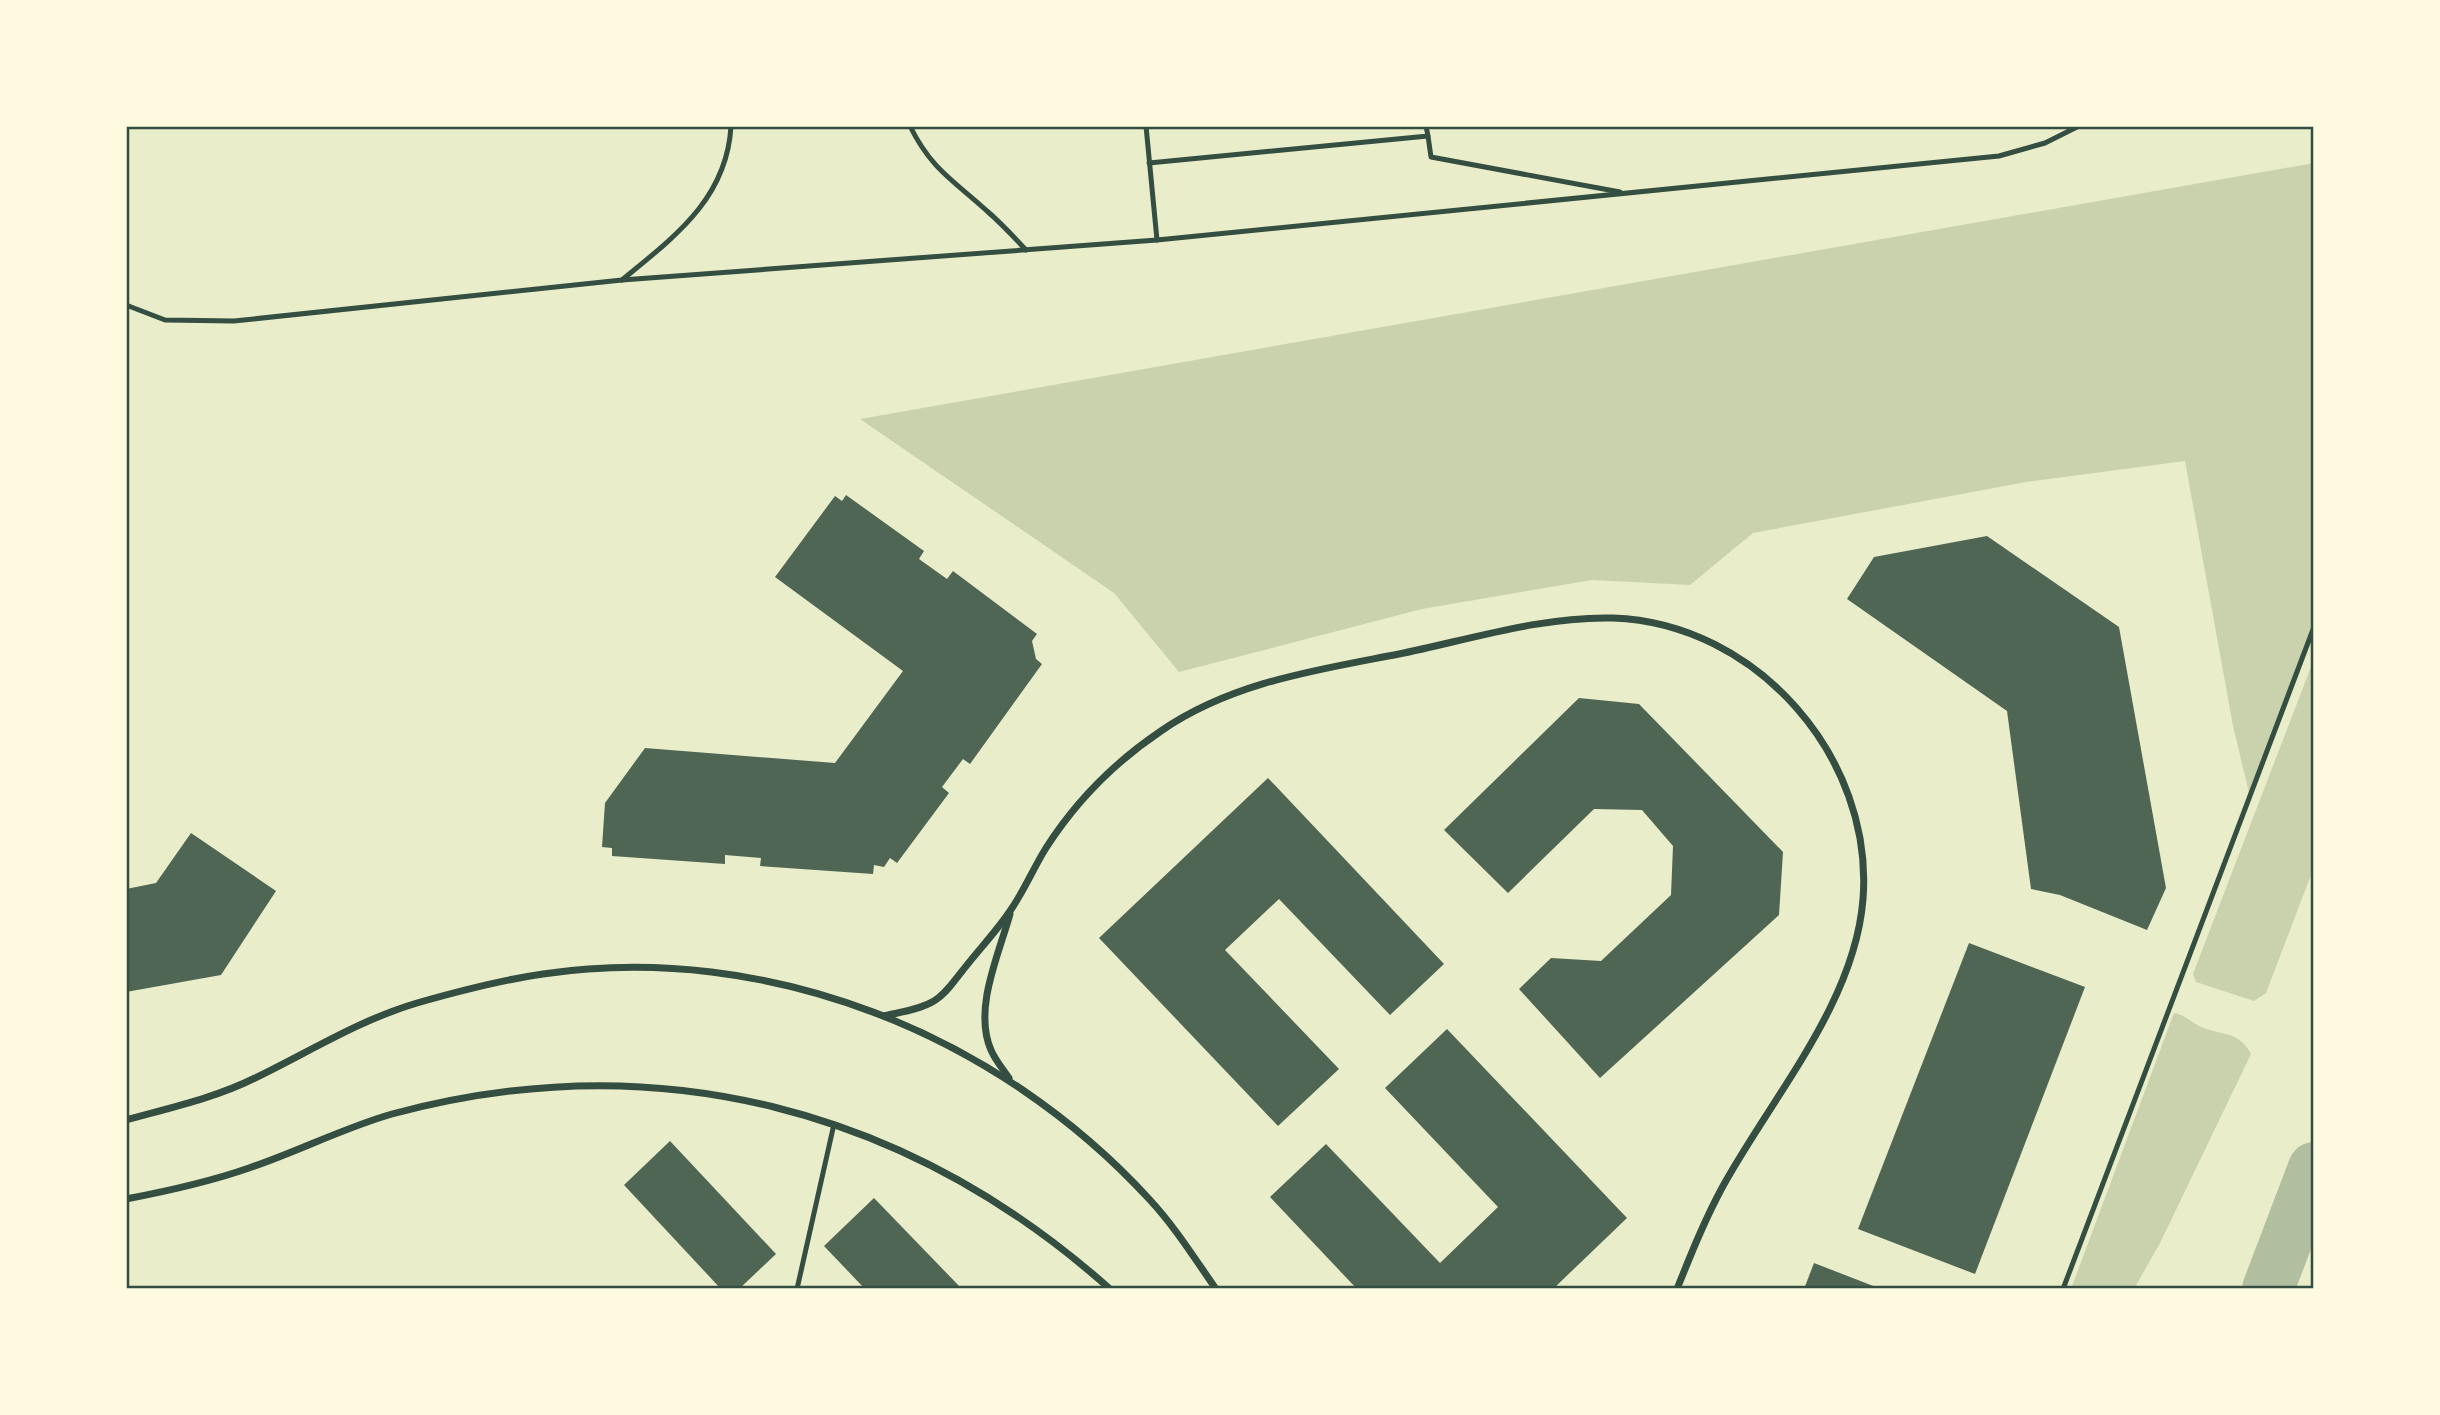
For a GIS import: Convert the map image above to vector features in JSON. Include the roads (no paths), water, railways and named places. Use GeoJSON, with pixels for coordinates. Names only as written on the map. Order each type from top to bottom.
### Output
{"type":"FeatureCollection","features":[{"type":"Feature","properties":{"kind":"street"},"geometry":{"type":"LineString","coordinates":[[884,1016],[934,1002],[947,990],[1011,909],[1047,846],[1097,783],[1160,732],[1217,699],[1250,687],[1313,671],[1544,625],[1617,618],[1676,629],[1732,654],[1783,693],[1808,721],[1829,752],[1854,812],[1864,877],[1863,903],[1856,942],[1838,993],[1722,1188],[1677,1289]]}},
{"type":"Feature","properties":{"kind":"street"},"geometry":{"type":"LineString","coordinates":[[1010,1079],[991,1051],[984,1027],[987,999],[1011,909]]}},
{"type":"Feature","properties":{"kind":"street"},"geometry":{"type":"LineString","coordinates":[[126,1120],[208,1097],[254,1079],[378,1016],[500,981],[546,973],[604,968],[698,971],[790,986],[884,1016],[949,1044],[1010,1079],[1079,1130],[1113,1161],[1152,1202],[1216,1289]]}},
{"type":"Feature","properties":{"kind":"street"},"geometry":{"type":"LineString","coordinates":[[126,1199],[179,1189],[249,1168],[391,1115],[502,1092],[592,1086],[670,1089],[781,1108],[834,1124],[900,1149],[985,1194],[1042,1233],[1110,1289]]}},
{"type":"Feature","properties":{"kind":"lane"},"geometry":{"type":"LineString","coordinates":[[622,280],[680,232],[705,205],[730,147],[731,126]]}},
{"type":"Feature","properties":{"kind":"lane"},"geometry":{"type":"LineString","coordinates":[[910,126],[921,148],[943,176],[988,211],[1027,250]]}},
{"type":"Feature","properties":{"kind":"lane"},"geometry":{"type":"LineString","coordinates":[[1146,126],[1157,240]]}},
{"type":"Feature","properties":{"kind":"lane"},"geometry":{"type":"LineString","coordinates":[[1426,126],[1431,157],[1628,193]]}},
{"type":"Feature","properties":{"kind":"lane"},"geometry":{"type":"LineString","coordinates":[[126,305],[165,320],[234,321],[622,280],[1157,240],[1999,156],[2045,143],[2079,126]]}},
{"type":"Feature","properties":{"kind":"lane"},"geometry":{"type":"LineString","coordinates":[[1149,163],[1428,136]]}},
{"type":"Feature","properties":{"kind":"lane"},"geometry":{"type":"LineString","coordinates":[[2063,1289],[2314,627]]}},
{"type":"Feature","properties":{"kind":"lane"},"geometry":{"type":"LineString","coordinates":[[797,1289],[834,1124]]}}]}
